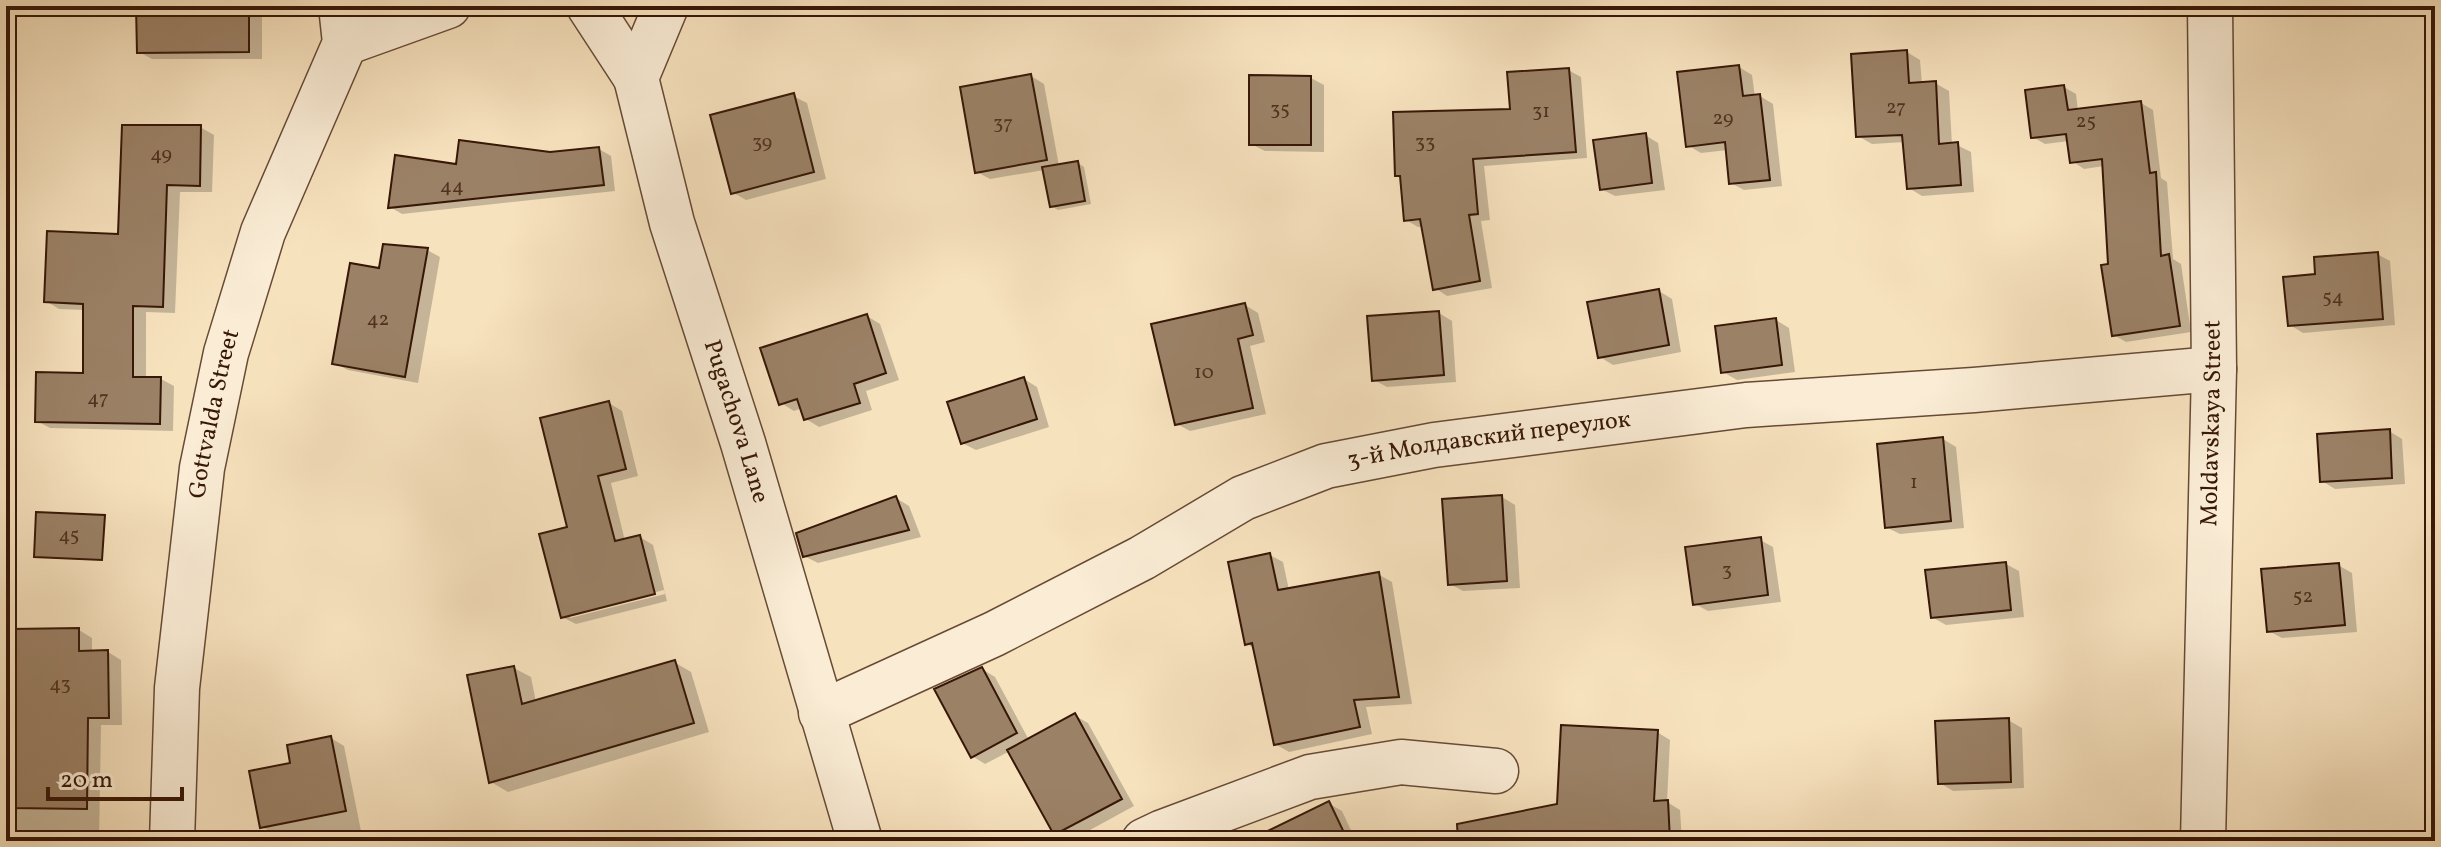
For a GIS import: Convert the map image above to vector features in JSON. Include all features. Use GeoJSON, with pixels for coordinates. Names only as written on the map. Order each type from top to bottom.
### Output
{"type":"FeatureCollection","features":[{"type":"Feature","properties":{"kind":"street"},"geometry":{"type":"LineString","coordinates":[[343,24],[448,6]]}},
{"type":"Feature","properties":{"kind":"street","name":"Pugachova Lane"},"geometry":{"type":"LineString","coordinates":[[589,6],[636,78],[672,223],[743,443],[860,841]]}},
{"type":"Feature","properties":{"kind":"street"},"geometry":{"type":"LineString","coordinates":[[636,78],[666,6]]}},
{"type":"Feature","properties":{"kind":"street","name":"Moldavskaya Street"},"geometry":{"type":"LineString","coordinates":[[2203,841],[2214,369],[2210,6]]}},
{"type":"Feature","properties":{"kind":"street","name":"Gottvalda Street"},"geometry":{"type":"LineString","coordinates":[[172,841],[177,688],[202,468],[226,353],[263,232],[343,24]]}},
{"type":"Feature","properties":{"kind":"street","name":"3-й Молдавский переулок"},"geometry":{"type":"LineString","coordinates":[[821,713],[1008,627],[1142,558],[1243,498],[1326,466],[1434,445],[1746,405],[1974,390],[2214,369]]}},
{"type":"Feature","properties":{"kind":"street"},"geometry":{"type":"LineString","coordinates":[[1144,841],[1310,777],[1401,762],[1496,771]]}},
{"type":"Feature","properties":{"kind":"building"},"geometry":{"type":"Polygon","coordinates":[[[136,6],[249,6],[249,52],[137,53],[136,6]]]}},
{"type":"Feature","properties":{"kind":"building"},"geometry":{"type":"Polygon","coordinates":[[[1907,50],[1909,83],[1936,81],[1939,144],[1958,142],[1961,185],[1907,189],[1902,135],[1856,137],[1851,54],[1907,50]]]}},
{"type":"Feature","properties":{"kind":"building"},"geometry":{"type":"Polygon","coordinates":[[[1739,65],[1743,96],[1760,94],[1770,180],[1729,184],[1725,142],[1686,147],[1677,72],[1739,65]]]}},
{"type":"Feature","properties":{"kind":"building"},"geometry":{"type":"Polygon","coordinates":[[[1569,68],[1576,152],[1473,159],[1478,214],[1469,215],[1480,281],[1433,290],[1420,219],[1404,221],[1400,176],[1395,176],[1393,112],[1510,109],[1507,72],[1569,68]]]}},
{"type":"Feature","properties":{"kind":"building"},"geometry":{"type":"Polygon","coordinates":[[[1031,74],[1047,160],[975,173],[960,87],[1031,74]]]}},
{"type":"Feature","properties":{"kind":"building"},"geometry":{"type":"Polygon","coordinates":[[[1249,75],[1311,76],[1311,145],[1249,145],[1249,75]]]}},
{"type":"Feature","properties":{"kind":"building"},"geometry":{"type":"Polygon","coordinates":[[[2064,85],[2068,110],[2141,101],[2150,173],[2156,172],[2161,256],[2169,254],[2180,326],[2112,336],[2101,265],[2108,264],[2102,159],[2070,163],[2066,134],[2031,138],[2025,90],[2064,85]]]}},
{"type":"Feature","properties":{"kind":"building"},"geometry":{"type":"Polygon","coordinates":[[[794,93],[814,172],[731,194],[710,115],[794,93]]]}},
{"type":"Feature","properties":{"kind":"building"},"geometry":{"type":"Polygon","coordinates":[[[122,125],[201,125],[200,186],[167,185],[163,307],[133,306],[133,377],[161,377],[160,424],[35,422],[36,372],[83,373],[83,304],[44,302],[47,231],[118,234],[122,125]]]}},
{"type":"Feature","properties":{"kind":"building"},"geometry":{"type":"Polygon","coordinates":[[[1646,133],[1652,183],[1600,190],[1593,140],[1646,133]]]}},
{"type":"Feature","properties":{"kind":"building"},"geometry":{"type":"Polygon","coordinates":[[[459,140],[550,152],[599,147],[604,185],[388,208],[395,155],[456,164],[459,140]]]}},
{"type":"Feature","properties":{"kind":"building"},"geometry":{"type":"Polygon","coordinates":[[[1078,161],[1085,201],[1050,207],[1042,167],[1078,161]]]}},
{"type":"Feature","properties":{"kind":"building"},"geometry":{"type":"Polygon","coordinates":[[[383,244],[428,248],[405,377],[332,364],[350,263],[379,268],[383,244]]]}},
{"type":"Feature","properties":{"kind":"building"},"geometry":{"type":"Polygon","coordinates":[[[2378,252],[2383,319],[2288,326],[2283,277],[2315,274],[2314,257],[2378,252]]]}},
{"type":"Feature","properties":{"kind":"building"},"geometry":{"type":"Polygon","coordinates":[[[1659,289],[1669,345],[1598,358],[1587,302],[1659,289]]]}},
{"type":"Feature","properties":{"kind":"building"},"geometry":{"type":"Polygon","coordinates":[[[1245,303],[1253,335],[1238,339],[1253,408],[1175,425],[1151,324],[1245,303]]]}},
{"type":"Feature","properties":{"kind":"building"},"geometry":{"type":"Polygon","coordinates":[[[1439,311],[1444,375],[1372,381],[1367,316],[1439,311]]]}},
{"type":"Feature","properties":{"kind":"building"},"geometry":{"type":"Polygon","coordinates":[[[867,314],[886,373],[854,384],[860,403],[804,420],[797,399],[779,405],[760,348],[867,314]]]}},
{"type":"Feature","properties":{"kind":"building"},"geometry":{"type":"Polygon","coordinates":[[[1776,318],[1782,365],[1721,373],[1715,326],[1776,318]]]}},
{"type":"Feature","properties":{"kind":"building"},"geometry":{"type":"Polygon","coordinates":[[[1024,377],[1037,419],[961,444],[947,402],[1024,377]]]}},
{"type":"Feature","properties":{"kind":"building"},"geometry":{"type":"Polygon","coordinates":[[[609,401],[626,469],[598,476],[615,541],[640,535],[655,594],[561,618],[539,534],[567,527],[540,418],[609,401]]]}},
{"type":"Feature","properties":{"kind":"building"},"geometry":{"type":"Polygon","coordinates":[[[2390,429],[2392,478],[2320,482],[2317,434],[2390,429]]]}},
{"type":"Feature","properties":{"kind":"building"},"geometry":{"type":"Polygon","coordinates":[[[1943,437],[1951,521],[1885,528],[1877,444],[1943,437]]]}},
{"type":"Feature","properties":{"kind":"building"},"geometry":{"type":"Polygon","coordinates":[[[1502,495],[1507,581],[1448,585],[1442,499],[1502,495]]]}},
{"type":"Feature","properties":{"kind":"building"},"geometry":{"type":"Polygon","coordinates":[[[896,496],[909,530],[803,557],[796,533],[896,496]]]}},
{"type":"Feature","properties":{"kind":"building"},"geometry":{"type":"Polygon","coordinates":[[[36,512],[105,515],[102,560],[34,557],[36,512]]]}},
{"type":"Feature","properties":{"kind":"building"},"geometry":{"type":"Polygon","coordinates":[[[1761,537],[1768,595],[1693,605],[1685,547],[1761,537]]]}},
{"type":"Feature","properties":{"kind":"building"},"geometry":{"type":"Polygon","coordinates":[[[1270,553],[1278,590],[1379,572],[1399,697],[1354,700],[1360,727],[1274,745],[1252,643],[1245,645],[1228,562],[1270,553]]]}},
{"type":"Feature","properties":{"kind":"building"},"geometry":{"type":"Polygon","coordinates":[[[2006,562],[2011,610],[1931,618],[1925,570],[2006,562]]]}},
{"type":"Feature","properties":{"kind":"building"},"geometry":{"type":"Polygon","coordinates":[[[2339,563],[2345,625],[2267,632],[2261,569],[2339,563]]]}},
{"type":"Feature","properties":{"kind":"building"},"geometry":{"type":"Polygon","coordinates":[[[79,628],[79,651],[108,650],[109,718],[88,718],[87,809],[10,808],[11,629],[79,628]]]}},
{"type":"Feature","properties":{"kind":"building"},"geometry":{"type":"Polygon","coordinates":[[[675,660],[694,723],[489,783],[467,675],[514,666],[522,704],[675,660]]]}},
{"type":"Feature","properties":{"kind":"building"},"geometry":{"type":"Polygon","coordinates":[[[982,667],[1017,733],[971,758],[934,689],[982,667]]]}},
{"type":"Feature","properties":{"kind":"building"},"geometry":{"type":"Polygon","coordinates":[[[1075,713],[1122,799],[1054,835],[1007,750],[1075,713]]]}},
{"type":"Feature","properties":{"kind":"building"},"geometry":{"type":"Polygon","coordinates":[[[2009,718],[2011,782],[1938,784],[1935,721],[2009,718]]]}},
{"type":"Feature","properties":{"kind":"building"},"geometry":{"type":"Polygon","coordinates":[[[1561,725],[1658,730],[1654,801],[1668,800],[1670,841],[1458,841],[1457,824],[1557,804],[1561,725]]]}},
{"type":"Feature","properties":{"kind":"building"},"geometry":{"type":"Polygon","coordinates":[[[331,736],[346,811],[260,828],[249,771],[290,763],[287,745],[331,736]]]}},
{"type":"Feature","properties":{"kind":"building"},"geometry":{"type":"Polygon","coordinates":[[[1329,801],[1348,841],[1247,841],[1329,801]]]}}]}
